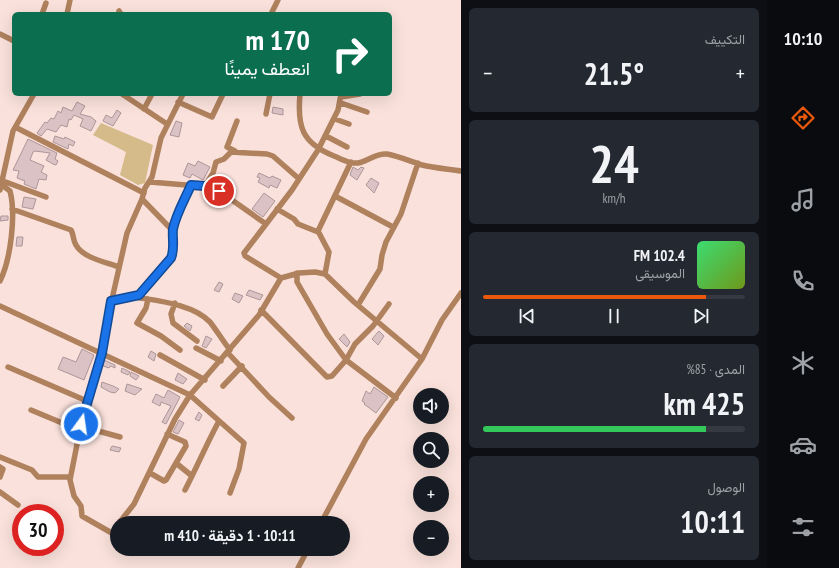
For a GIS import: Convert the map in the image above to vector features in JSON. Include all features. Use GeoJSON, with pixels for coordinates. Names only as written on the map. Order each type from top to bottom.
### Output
{"type":"FeatureCollection","features":[{"type":"Feature","properties":{"kind":"street"},"geometry":{"type":"LineString","coordinates":[[67,12],[70,0]]}},
{"type":"Feature","properties":{"kind":"street"},"geometry":{"type":"LineString","coordinates":[[272,12],[278,0]]}},
{"type":"Feature","properties":{"kind":"street"},"geometry":{"type":"LineString","coordinates":[[43,12],[46,3]]}},
{"type":"Feature","properties":{"kind":"street"},"geometry":{"type":"LineString","coordinates":[[0,34],[12,40]]}},
{"type":"Feature","properties":{"kind":"street"},"geometry":{"type":"LineString","coordinates":[[2,186],[12,138],[33,96]]}},
{"type":"Feature","properties":{"kind":"street"},"geometry":{"type":"LineString","coordinates":[[125,96],[167,124]]}},
{"type":"Feature","properties":{"kind":"street"},"geometry":{"type":"LineString","coordinates":[[144,109],[151,96]]}},
{"type":"Feature","properties":{"kind":"street"},"geometry":{"type":"LineString","coordinates":[[110,531],[82,516],[81,508],[74,496],[70,477],[80,428],[102,353],[111,301],[127,233],[150,182],[161,138],[182,96]]}},
{"type":"Feature","properties":{"kind":"street"},"geometry":{"type":"LineString","coordinates":[[178,102],[212,117],[222,96]]}},
{"type":"Feature","properties":{"kind":"street"},"geometry":{"type":"LineString","coordinates":[[266,114],[270,96]]}},
{"type":"Feature","properties":{"kind":"street"},"geometry":{"type":"LineString","coordinates":[[300,96],[298,114],[300,123],[305,136],[318,150],[358,163],[382,154],[418,163],[461,171]]}},
{"type":"Feature","properties":{"kind":"street"},"geometry":{"type":"LineString","coordinates":[[280,278],[244,255],[277,208],[292,190],[298,178],[318,150],[335,119],[341,98],[367,112]]}},
{"type":"Feature","properties":{"kind":"street"},"geometry":{"type":"LineString","coordinates":[[335,119],[349,124]]}},
{"type":"Feature","properties":{"kind":"street"},"geometry":{"type":"LineString","coordinates":[[235,152],[228,147],[237,120]]}},
{"type":"Feature","properties":{"kind":"street"},"geometry":{"type":"LineString","coordinates":[[17,128],[143,196],[173,231]]}},
{"type":"Feature","properties":{"kind":"street"},"geometry":{"type":"LineString","coordinates":[[326,136],[347,147]]}},
{"type":"Feature","properties":{"kind":"street"},"geometry":{"type":"LineString","coordinates":[[205,186],[214,173],[216,162],[224,159],[231,152],[267,154],[273,156],[298,178]]}},
{"type":"Feature","properties":{"kind":"street"},"geometry":{"type":"LineString","coordinates":[[318,232],[352,162]]}},
{"type":"Feature","properties":{"kind":"street"},"geometry":{"type":"LineString","coordinates":[[358,305],[380,269],[382,255],[393,227],[401,214],[418,163]]}},
{"type":"Feature","properties":{"kind":"street"},"geometry":{"type":"LineString","coordinates":[[150,182],[205,186],[222,193],[266,224]]}},
{"type":"Feature","properties":{"kind":"street"},"geometry":{"type":"LineString","coordinates":[[134,297],[142,292],[172,256],[173,231],[177,215],[191,185]]}},
{"type":"Feature","properties":{"kind":"street"},"geometry":{"type":"LineString","coordinates":[[2,186],[46,197]]}},
{"type":"Feature","properties":{"kind":"street"},"geometry":{"type":"LineString","coordinates":[[0,281],[9,252],[12,209],[10,191],[2,186]]}},
{"type":"Feature","properties":{"kind":"street"},"geometry":{"type":"LineString","coordinates":[[335,196],[393,227]]}},
{"type":"Feature","properties":{"kind":"street"},"geometry":{"type":"LineString","coordinates":[[277,208],[294,219],[298,224],[318,232],[329,252],[325,274]]}},
{"type":"Feature","properties":{"kind":"street"},"geometry":{"type":"LineString","coordinates":[[12,209],[71,230],[76,246],[79,250],[119,267]]}},
{"type":"Feature","properties":{"kind":"street"},"geometry":{"type":"LineString","coordinates":[[125,516],[134,504],[150,473],[167,434],[190,395],[205,380],[259,315],[280,278],[297,273],[315,272],[325,274],[358,305],[422,359]]}},
{"type":"Feature","properties":{"kind":"street"},"geometry":{"type":"LineString","coordinates":[[297,273],[297,282],[327,334],[346,360],[396,398]]}},
{"type":"Feature","properties":{"kind":"street"},"geometry":{"type":"LineString","coordinates":[[325,516],[366,440],[422,359],[442,320],[461,293]]}},
{"type":"Feature","properties":{"kind":"street"},"geometry":{"type":"LineString","coordinates":[[111,301],[134,297],[175,303],[205,318],[242,366],[269,397],[292,418]]}},
{"type":"Feature","properties":{"kind":"street"},"geometry":{"type":"LineString","coordinates":[[148,299],[146,308],[137,323],[161,336],[180,350]]}},
{"type":"Feature","properties":{"kind":"street"},"geometry":{"type":"LineString","coordinates":[[175,303],[171,314],[173,323],[197,341]]}},
{"type":"Feature","properties":{"kind":"street"},"geometry":{"type":"LineString","coordinates":[[261,310],[327,377],[332,376],[346,360],[355,344],[366,334],[389,304]]}},
{"type":"Feature","properties":{"kind":"street"},"geometry":{"type":"LineString","coordinates":[[0,306],[190,395],[245,445],[239,470],[230,493]]}},
{"type":"Feature","properties":{"kind":"street"},"geometry":{"type":"LineString","coordinates":[[196,348],[221,361]]}},
{"type":"Feature","properties":{"kind":"street"},"geometry":{"type":"LineString","coordinates":[[160,355],[205,380]]}},
{"type":"Feature","properties":{"kind":"street"},"geometry":{"type":"LineString","coordinates":[[223,386],[242,366]]}},
{"type":"Feature","properties":{"kind":"street"},"geometry":{"type":"LineString","coordinates":[[8,367],[87,401]]}},
{"type":"Feature","properties":{"kind":"street"},"geometry":{"type":"LineString","coordinates":[[31,410],[80,428],[120,437]]}},
{"type":"Feature","properties":{"kind":"street"},"geometry":{"type":"LineString","coordinates":[[185,490],[203,450],[219,421]]}},
{"type":"Feature","properties":{"kind":"street"},"geometry":{"type":"LineString","coordinates":[[150,473],[164,481],[166,480],[186,443],[167,434]]}},
{"type":"Feature","properties":{"kind":"street"},"geometry":{"type":"LineString","coordinates":[[0,457],[32,470],[38,477],[70,477]]}},
{"type":"Feature","properties":{"kind":"street"},"geometry":{"type":"LineString","coordinates":[[176,463],[192,476]]}},
{"type":"Feature","properties":{"kind":"street"},"geometry":{"type":"LineString","coordinates":[[0,467],[3,469],[0,477]]}},
{"type":"Feature","properties":{"kind":"street"},"geometry":{"type":"LineString","coordinates":[[0,492],[17,504]]}},
{"type":"Feature","properties":{"kind":"street"},"geometry":{"type":"LineString","coordinates":[[298,568],[304,556]]}},
{"type":"Feature","properties":{"kind":"shaded area"},"geometry":{"type":"Polygon","coordinates":[[[101,123],[153,145],[145,183],[138,185],[120,175],[126,152],[93,135],[101,123]]]}},
{"type":"Feature","properties":{"kind":"building"},"geometry":{"type":"Polygon","coordinates":[[[77,102],[85,106],[80,114],[91,117],[96,121],[91,131],[80,126],[83,119],[74,115],[71,120],[69,119],[67,127],[61,125],[56,132],[47,129],[41,136],[37,133],[45,122],[47,123],[51,118],[54,119],[58,111],[61,113],[63,107],[72,111],[77,102]]]}},
{"type":"Feature","properties":{"kind":"building"},"geometry":{"type":"Polygon","coordinates":[[[273,107],[283,109],[283,115],[272,113],[273,107]]]}},
{"type":"Feature","properties":{"kind":"building"},"geometry":{"type":"Polygon","coordinates":[[[117,110],[121,113],[113,126],[103,121],[106,115],[112,118],[117,110]]]}},
{"type":"Feature","properties":{"kind":"building"},"geometry":{"type":"Polygon","coordinates":[[[176,121],[182,123],[179,137],[170,135],[176,121]]]}},
{"type":"Feature","properties":{"kind":"building"},"geometry":{"type":"Polygon","coordinates":[[[55,136],[64,139],[65,137],[75,142],[73,146],[69,144],[68,149],[53,142],[55,136]]]}},
{"type":"Feature","properties":{"kind":"building"},"geometry":{"type":"Polygon","coordinates":[[[28,139],[57,153],[55,159],[58,161],[56,165],[46,160],[50,153],[33,152],[30,160],[44,166],[41,172],[47,175],[46,180],[39,179],[36,189],[24,184],[25,181],[17,178],[19,171],[13,170],[28,139]]]}},
{"type":"Feature","properties":{"kind":"building"},"geometry":{"type":"Polygon","coordinates":[[[198,161],[210,167],[203,180],[192,174],[190,178],[183,175],[188,163],[195,166],[198,161]]]}},
{"type":"Feature","properties":{"kind":"building"},"geometry":{"type":"Polygon","coordinates":[[[353,167],[358,170],[361,167],[364,168],[357,180],[350,175],[353,167]]]}},
{"type":"Feature","properties":{"kind":"building"},"geometry":{"type":"Polygon","coordinates":[[[259,173],[270,178],[272,176],[281,180],[277,188],[270,185],[269,188],[258,182],[260,178],[257,177],[259,173]]]}},
{"type":"Feature","properties":{"kind":"building"},"geometry":{"type":"Polygon","coordinates":[[[371,178],[379,183],[374,193],[366,185],[371,178]]]}},
{"type":"Feature","properties":{"kind":"building"},"geometry":{"type":"Polygon","coordinates":[[[264,193],[275,201],[263,217],[252,209],[264,193]]]}},
{"type":"Feature","properties":{"kind":"building"},"geometry":{"type":"Polygon","coordinates":[[[24,197],[36,199],[33,209],[22,207],[24,197]]]}},
{"type":"Feature","properties":{"kind":"building"},"geometry":{"type":"Polygon","coordinates":[[[1,216],[8,216],[8,220],[0,221],[1,216]]]}},
{"type":"Feature","properties":{"kind":"building"},"geometry":{"type":"Polygon","coordinates":[[[17,237],[23,237],[22,246],[16,246],[17,237]]]}},
{"type":"Feature","properties":{"kind":"building"},"geometry":{"type":"Polygon","coordinates":[[[219,282],[223,284],[219,292],[214,290],[219,282]]]}},
{"type":"Feature","properties":{"kind":"building"},"geometry":{"type":"Polygon","coordinates":[[[249,290],[263,295],[260,300],[246,295],[249,290]]]}},
{"type":"Feature","properties":{"kind":"building"},"geometry":{"type":"Polygon","coordinates":[[[235,293],[243,296],[239,303],[232,299],[235,293]]]}},
{"type":"Feature","properties":{"kind":"building"},"geometry":{"type":"Polygon","coordinates":[[[187,323],[192,326],[190,331],[184,326],[187,323]]]}},
{"type":"Feature","properties":{"kind":"building"},"geometry":{"type":"Polygon","coordinates":[[[379,331],[384,336],[378,345],[372,339],[379,331]]]}},
{"type":"Feature","properties":{"kind":"building"},"geometry":{"type":"Polygon","coordinates":[[[344,334],[350,342],[347,347],[339,339],[344,334]]]}},
{"type":"Feature","properties":{"kind":"building"},"geometry":{"type":"Polygon","coordinates":[[[206,336],[212,339],[206,348],[202,346],[206,336]]]}},
{"type":"Feature","properties":{"kind":"building"},"geometry":{"type":"Polygon","coordinates":[[[82,349],[94,355],[84,380],[58,369],[63,357],[76,362],[82,349]]]}},
{"type":"Feature","properties":{"kind":"building"},"geometry":{"type":"Polygon","coordinates":[[[151,351],[156,354],[154,361],[148,357],[151,351]]]}},
{"type":"Feature","properties":{"kind":"building"},"geometry":{"type":"Polygon","coordinates":[[[104,360],[115,365],[115,368],[111,366],[109,368],[103,366],[104,360]]]}},
{"type":"Feature","properties":{"kind":"building"},"geometry":{"type":"Polygon","coordinates":[[[122,368],[130,372],[128,375],[121,372],[122,368]]]}},
{"type":"Feature","properties":{"kind":"building"},"geometry":{"type":"Polygon","coordinates":[[[131,372],[139,376],[136,380],[130,376],[131,372]]]}},
{"type":"Feature","properties":{"kind":"building"},"geometry":{"type":"Polygon","coordinates":[[[178,373],[187,379],[183,384],[175,380],[178,373]]]}},
{"type":"Feature","properties":{"kind":"building"},"geometry":{"type":"Polygon","coordinates":[[[102,382],[119,389],[115,393],[110,392],[101,387],[102,382]]]}},
{"type":"Feature","properties":{"kind":"building"},"geometry":{"type":"Polygon","coordinates":[[[127,384],[142,389],[135,395],[125,391],[127,384]]]}},
{"type":"Feature","properties":{"kind":"building"},"geometry":{"type":"Polygon","coordinates":[[[374,387],[388,397],[376,413],[362,401],[366,391],[370,394],[374,387]]]}},
{"type":"Feature","properties":{"kind":"building"},"geometry":{"type":"Polygon","coordinates":[[[168,390],[180,397],[166,424],[162,422],[171,406],[161,402],[160,406],[152,402],[156,394],[164,398],[168,390]]]}},
{"type":"Feature","properties":{"kind":"building"},"geometry":{"type":"Polygon","coordinates":[[[199,412],[202,415],[199,421],[195,419],[199,412]]]}},
{"type":"Feature","properties":{"kind":"building"},"geometry":{"type":"Polygon","coordinates":[[[179,420],[184,423],[178,434],[173,432],[179,420]]]}},
{"type":"Feature","properties":{"kind":"building"},"geometry":{"type":"Polygon","coordinates":[[[112,446],[121,448],[119,452],[110,450],[112,446]]]}},
{"type":"Feature","properties":{"kind":"route"},"geometry":{"type":"LineString","coordinates":[[81,424],[102,353],[111,301],[139,295],[171,258],[173,231],[177,215],[191,185],[210,187],[219,191]]}}]}
